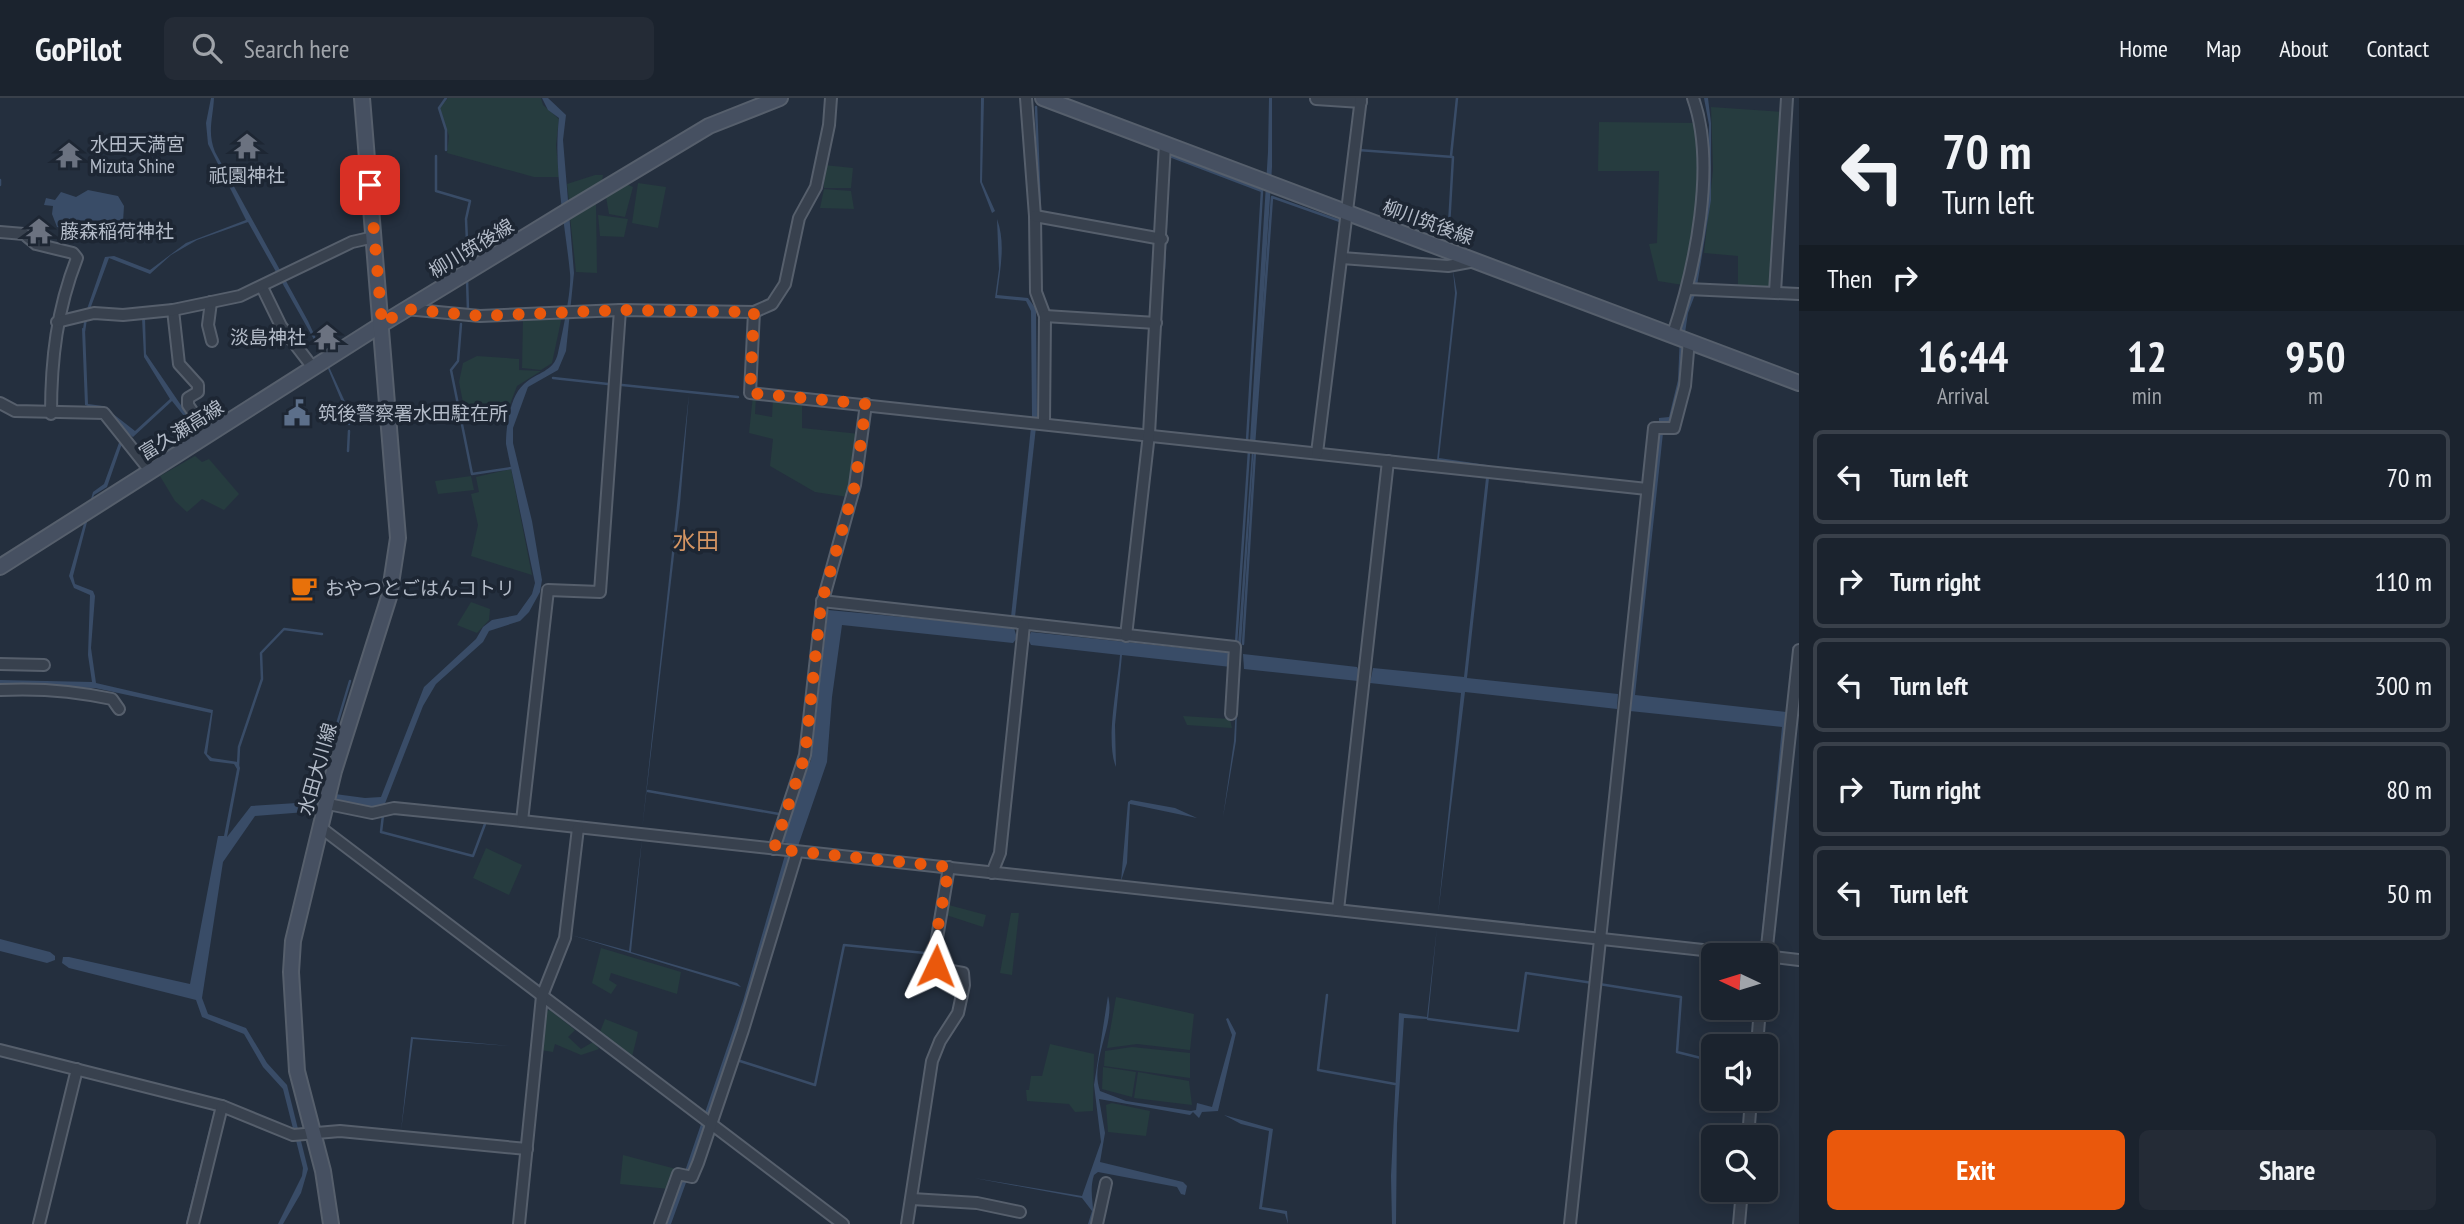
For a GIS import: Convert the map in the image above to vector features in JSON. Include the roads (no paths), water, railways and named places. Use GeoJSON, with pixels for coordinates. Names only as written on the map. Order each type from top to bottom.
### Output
{"type":"FeatureCollection","features":[{"type":"Feature","properties":{"kind":"main road"},"geometry":{"type":"LineString","coordinates":[[362,98],[382,324]]}},
{"type":"Feature","properties":{"kind":"main road","name":"柳川筑後線"},"geometry":{"type":"LineString","coordinates":[[382,324],[709,126],[780,98]]}},
{"type":"Feature","properties":{"kind":"main road","name":"柳川筑後線"},"geometry":{"type":"LineString","coordinates":[[1043,98],[1799,383]]}},
{"type":"Feature","properties":{"kind":"main road","name":"富久瀬高線"},"geometry":{"type":"LineString","coordinates":[[0,567],[382,324]]}},
{"type":"Feature","properties":{"kind":"main road","name":"水田大川線"},"geometry":{"type":"LineString","coordinates":[[331,1224],[323,1171],[302,1135],[291,972],[293,941],[334,771],[389,597],[395,564],[396,498],[382,324]]}},
{"type":"Feature","properties":{"kind":"street"},"geometry":{"type":"LineString","coordinates":[[406,309],[480,316],[620,310],[754,312],[772,304],[785,284],[799,218],[816,187],[829,125],[831,98]]}},
{"type":"Feature","properties":{"kind":"street"},"geometry":{"type":"LineString","coordinates":[[1026,98],[1035,216],[1036,292],[1045,316],[1044,423]]}},
{"type":"Feature","properties":{"kind":"street"},"geometry":{"type":"LineString","coordinates":[[1672,334],[1688,289],[1699,216],[1702,132],[1693,98]]}},
{"type":"Feature","properties":{"kind":"street"},"geometry":{"type":"LineString","coordinates":[[1776,292],[1787,98]]}},
{"type":"Feature","properties":{"kind":"street"},"geometry":{"type":"LineString","coordinates":[[1315,99],[1361,100],[1317,453]]}},
{"type":"Feature","properties":{"kind":"street"},"geometry":{"type":"LineString","coordinates":[[1126,635],[1149,434],[1162,239],[1165,144]]}},
{"type":"Feature","properties":{"kind":"street"},"geometry":{"type":"LineString","coordinates":[[1035,216],[1162,239]]}},
{"type":"Feature","properties":{"kind":"street"},"geometry":{"type":"LineString","coordinates":[[0,232],[24,234],[36,244],[73,253],[77,258],[57,322],[51,375],[51,414]]}},
{"type":"Feature","properties":{"kind":"street"},"geometry":{"type":"LineString","coordinates":[[57,322],[94,313],[123,315],[173,310],[211,302],[262,288],[352,242],[374,237]]}},
{"type":"Feature","properties":{"kind":"street"},"geometry":{"type":"LineString","coordinates":[[1342,258],[1448,266],[1477,261]]}},
{"type":"Feature","properties":{"kind":"street"},"geometry":{"type":"LineString","coordinates":[[262,288],[281,326],[314,369]]}},
{"type":"Feature","properties":{"kind":"street"},"geometry":{"type":"LineString","coordinates":[[1688,289],[1799,294]]}},
{"type":"Feature","properties":{"kind":"street"},"geometry":{"type":"LineString","coordinates":[[211,302],[208,325],[212,341]]}},
{"type":"Feature","properties":{"kind":"street"},"geometry":{"type":"LineString","coordinates":[[173,310],[179,364],[198,385],[198,391],[188,398],[188,405],[205,430]]}},
{"type":"Feature","properties":{"kind":"street"},"geometry":{"type":"LineString","coordinates":[[522,821],[548,590],[600,592],[620,310]]}},
{"type":"Feature","properties":{"kind":"street"},"geometry":{"type":"LineString","coordinates":[[754,312],[750,393],[1647,489]]}},
{"type":"Feature","properties":{"kind":"street"},"geometry":{"type":"LineString","coordinates":[[1045,316],[1156,323]]}},
{"type":"Feature","properties":{"kind":"street"},"geometry":{"type":"LineString","coordinates":[[1570,1224],[1598,938],[1654,428],[1674,428],[1685,386],[1689,340]]}},
{"type":"Feature","properties":{"kind":"street"},"geometry":{"type":"LineString","coordinates":[[0,403],[15,411],[51,414],[104,413],[151,472]]}},
{"type":"Feature","properties":{"kind":"street"},"geometry":{"type":"LineString","coordinates":[[774,849],[805,755],[822,601],[855,485],[866,404]]}},
{"type":"Feature","properties":{"kind":"street"},"geometry":{"type":"LineString","coordinates":[[1338,910],[1388,461]]}},
{"type":"Feature","properties":{"kind":"street"},"geometry":{"type":"LineString","coordinates":[[822,601],[1235,648],[1231,714]]}},
{"type":"Feature","properties":{"kind":"street"},"geometry":{"type":"LineString","coordinates":[[992,873],[1000,853],[1024,625]]}},
{"type":"Feature","properties":{"kind":"street"},"geometry":{"type":"LineString","coordinates":[[1767,943],[1799,649]]}},
{"type":"Feature","properties":{"kind":"street"},"geometry":{"type":"LineString","coordinates":[[0,664],[44,665]]}},
{"type":"Feature","properties":{"kind":"street"},"geometry":{"type":"LineString","coordinates":[[0,690],[42,689],[89,694],[112,699],[119,709]]}},
{"type":"Feature","properties":{"kind":"street"},"geometry":{"type":"LineString","coordinates":[[333,805],[372,813],[394,808],[522,821],[1701,950]]}},
{"type":"Feature","properties":{"kind":"street"},"geometry":{"type":"LineString","coordinates":[[320,827],[843,1224]]}},
{"type":"Feature","properties":{"kind":"street"},"geometry":{"type":"LineString","coordinates":[[519,1224],[542,996],[565,938],[578,828]]}},
{"type":"Feature","properties":{"kind":"street"},"geometry":{"type":"LineString","coordinates":[[660,1224],[678,1174],[692,1177],[797,852]]}},
{"type":"Feature","properties":{"kind":"street"},"geometry":{"type":"LineString","coordinates":[[907,1224],[932,1061],[940,1041],[958,1013],[964,985],[963,973],[940,969],[933,962],[949,867]]}},
{"type":"Feature","properties":{"kind":"street"},"geometry":{"type":"LineString","coordinates":[[1778,957],[1799,960]]}},
{"type":"Feature","properties":{"kind":"street"},"geometry":{"type":"LineString","coordinates":[[0,1050],[222,1106],[302,1135],[340,1131],[527,1149]]}},
{"type":"Feature","properties":{"kind":"street"},"geometry":{"type":"LineString","coordinates":[[39,1224],[77,1069]]}},
{"type":"Feature","properties":{"kind":"street"},"geometry":{"type":"LineString","coordinates":[[193,1224],[222,1106]]}},
{"type":"Feature","properties":{"kind":"street"},"geometry":{"type":"LineString","coordinates":[[1097,1224],[1106,1182]]}},
{"type":"Feature","properties":{"kind":"street"},"geometry":{"type":"LineString","coordinates":[[912,1199],[977,1203],[1012,1214]]}},
{"type":"Feature","properties":{"kind":"street"},"geometry":{"type":"LineString","coordinates":[[1739,1224],[1741,1202]]}},
{"type":"Feature","properties":{"kind":"water"},"geometry":{"type":"Polygon","coordinates":[[[211,98],[214,98],[211,131],[215,152],[308,321],[347,406],[344,407],[321,352],[248,222],[197,240],[171,255],[150,274],[109,258],[89,312],[86,312],[105,257],[114,256],[150,270],[186,243],[246,220],[208,144],[206,123],[211,98]]]}},
{"type":"Feature","properties":{"kind":"water"},"geometry":{"type":"Polygon","coordinates":[[[542,98],[548,98],[566,115],[563,140],[574,273],[566,351],[558,370],[528,387],[513,428],[513,443],[532,521],[542,580],[540,592],[529,612],[520,621],[489,631],[483,642],[436,684],[423,706],[384,806],[371,810],[335,802],[306,812],[255,816],[223,862],[202,998],[208,1014],[246,1028],[267,1063],[287,1085],[308,1169],[301,1193],[283,1224],[278,1224],[302,1176],[303,1168],[283,1089],[263,1067],[244,1034],[202,1017],[196,1000],[69,968],[62,963],[63,957],[69,957],[190,984],[218,836],[224,836],[237,769],[234,764],[210,761],[204,753],[211,713],[95,688],[0,686],[0,680],[92,682],[88,655],[90,595],[74,588],[69,576],[93,492],[104,484],[124,429],[112,415],[85,405],[82,328],[85,329],[88,404],[103,406],[135,431],[170,399],[144,357],[142,318],[145,317],[146,354],[187,414],[184,416],[172,401],[133,437],[126,432],[107,487],[94,495],[73,576],[75,584],[93,591],[95,596],[91,648],[96,683],[213,710],[207,754],[212,758],[238,762],[240,768],[227,837],[251,806],[312,802],[335,794],[381,797],[424,687],[476,639],[483,627],[492,620],[517,615],[532,594],[535,583],[506,444],[508,420],[519,389],[549,368],[556,359],[570,290],[557,157],[559,118],[548,110],[542,98]]]}},
{"type":"Feature","properties":{"kind":"water"},"geometry":{"type":"Polygon","coordinates":[[[981,98],[984,98],[982,182],[995,211],[992,213],[980,182],[981,98]]]}},
{"type":"Feature","properties":{"kind":"water"},"geometry":{"type":"Polygon","coordinates":[[[1269,98],[1272,98],[1272,167],[1241,645],[1238,645],[1252,451],[1250,441],[1269,98]]]}},
{"type":"Feature","properties":{"kind":"water"},"geometry":{"type":"Polygon","coordinates":[[[1704,98],[1708,98],[1711,123],[1711,200],[1696,292],[1688,313],[1681,383],[1671,422],[1659,422],[1659,418],[1669,417],[1678,380],[1680,335],[1706,210],[1709,125],[1704,98]]]}},
{"type":"Feature","properties":{"kind":"water"},"geometry":{"type":"Polygon","coordinates":[[[88,190],[118,196],[124,206],[123,222],[105,234],[77,228],[73,217],[69,229],[57,227],[52,214],[53,206],[44,205],[46,198],[55,200],[61,192],[76,197],[88,190]]]}},
{"type":"Feature","properties":{"kind":"water"},"geometry":{"type":"Polygon","coordinates":[[[997,219],[1002,247],[997,295],[1028,298],[1036,309],[1037,418],[1032,417],[1031,311],[1026,301],[995,298],[999,269],[997,219]]]}},
{"type":"Feature","properties":{"kind":"water"},"geometry":{"type":"Polygon","coordinates":[[[1453,270],[1457,293],[1439,458],[1487,465],[1489,468],[1437,460],[1455,293],[1453,270]]]}},
{"type":"Feature","properties":{"kind":"water"},"geometry":{"type":"Polygon","coordinates":[[[689,394],[680,504],[642,830],[689,394]]]}},
{"type":"Feature","properties":{"kind":"water"},"geometry":{"type":"Polygon","coordinates":[[[1031,427],[1036,427],[1015,617],[1011,617],[1031,427]]]}},
{"type":"Feature","properties":{"kind":"water"},"geometry":{"type":"Polygon","coordinates":[[[1659,433],[1663,433],[1635,695],[1786,712],[1761,943],[1782,727],[1630,711],[1628,705],[1659,433]]]}},
{"type":"Feature","properties":{"kind":"water"},"geometry":{"type":"Polygon","coordinates":[[[1486,478],[1489,478],[1467,678],[1618,694],[1617,709],[1465,692],[1438,914],[1461,693],[1370,683],[1373,668],[1464,677],[1486,478]]]}},
{"type":"Feature","properties":{"kind":"water"},"geometry":{"type":"Polygon","coordinates":[[[828,610],[1010,627],[1014,628],[1017,638],[1013,643],[842,625],[832,697],[827,762],[798,846],[786,846],[787,843],[783,842],[788,817],[811,760],[828,610]]]}},
{"type":"Feature","properties":{"kind":"water"},"geometry":{"type":"Polygon","coordinates":[[[1031,632],[1231,653],[1231,667],[1122,655],[1115,725],[1116,767],[1112,728],[1120,655],[1031,645],[1028,639],[1031,632]]]}},
{"type":"Feature","properties":{"kind":"water"},"geometry":{"type":"Polygon","coordinates":[[[1239,652],[1236,741],[1223,817],[1234,741],[1239,652]]]}},
{"type":"Feature","properties":{"kind":"water"},"geometry":{"type":"Polygon","coordinates":[[[1243,654],[1357,667],[1361,675],[1358,681],[1244,669],[1243,654]]]}},
{"type":"Feature","properties":{"kind":"water"},"geometry":{"type":"Polygon","coordinates":[[[1131,800],[1175,808],[1197,818],[1130,804],[1127,863],[1121,881],[1128,802],[1131,800]]]}},
{"type":"Feature","properties":{"kind":"water"},"geometry":{"type":"Polygon","coordinates":[[[642,839],[631,952],[737,983],[741,987],[571,935],[629,951],[642,839]]]}},
{"type":"Feature","properties":{"kind":"water"},"geometry":{"type":"Polygon","coordinates":[[[785,855],[790,857],[712,1111],[671,1224],[667,1224],[743,1001],[785,855]]]}},
{"type":"Feature","properties":{"kind":"water"},"geometry":{"type":"Polygon","coordinates":[[[1437,927],[1428,1019],[1404,1018],[1397,1124],[1396,1224],[1392,1224],[1391,1176],[1399,1013],[1427,1017],[1437,927]]]}},
{"type":"Feature","properties":{"kind":"water"},"geometry":{"type":"Polygon","coordinates":[[[0,939],[50,952],[55,956],[55,960],[47,963],[0,951],[0,939]]]}},
{"type":"Feature","properties":{"kind":"water"},"geometry":{"type":"Polygon","coordinates":[[[1108,996],[1109,1018],[1098,1067],[1100,1091],[1126,1101],[1191,1111],[1196,1110],[1197,1103],[1212,1107],[1232,1035],[1226,1019],[1228,1018],[1236,1033],[1218,1111],[1202,1112],[1199,1118],[1193,1112],[1190,1115],[1099,1099],[1105,1133],[1100,1162],[1183,1182],[1187,1186],[1185,1195],[1181,1194],[1177,1187],[1098,1172],[1092,1182],[1093,1212],[1092,1224],[1088,1224],[1092,1211],[1082,1198],[974,1178],[1082,1196],[1101,1142],[1094,1085],[1108,996]]]}},
{"type":"Feature","properties":{"kind":"water"},"geometry":{"type":"Polygon","coordinates":[[[411,1037],[510,1046],[413,1039],[401,1131],[411,1037]]]}},
{"type":"Feature","properties":{"kind":"water"},"geometry":{"type":"Polygon","coordinates":[[[1224,1115],[1273,1129],[1262,1207],[1287,1211],[1288,1224],[1285,1214],[1259,1209],[1269,1131],[1241,1124],[1224,1115]]]}},
{"type":"Feature","properties":{"kind":"waterway"},"geometry":{"type":"LineString","coordinates":[[446,98],[439,108],[446,130],[446,150]]}},
{"type":"Feature","properties":{"kind":"waterway"},"geometry":{"type":"LineString","coordinates":[[1451,156],[1457,98]]}},
{"type":"Feature","properties":{"kind":"waterway"},"geometry":{"type":"LineString","coordinates":[[1036,107],[1040,212]]}},
{"type":"Feature","properties":{"kind":"waterway"},"geometry":{"type":"LineString","coordinates":[[1358,150],[1453,157],[1448,243]]}},
{"type":"Feature","properties":{"kind":"waterway"},"geometry":{"type":"LineString","coordinates":[[436,156],[436,191],[470,201],[466,219],[468,263]]}},
{"type":"Feature","properties":{"kind":"waterway"},"geometry":{"type":"LineString","coordinates":[[1169,161],[1170,156],[1262,191],[1247,441]]}},
{"type":"Feature","properties":{"kind":"waterway"},"geometry":{"type":"LineString","coordinates":[[0,180],[0,185]]}},
{"type":"Feature","properties":{"kind":"waterway"},"geometry":{"type":"LineString","coordinates":[[1254,444],[1272,197],[1340,221]]}},
{"type":"Feature","properties":{"kind":"waterway"},"geometry":{"type":"LineString","coordinates":[[1164,269],[1167,202]]}},
{"type":"Feature","properties":{"kind":"waterway"},"geometry":{"type":"LineString","coordinates":[[467,279],[468,311]]}},
{"type":"Feature","properties":{"kind":"waterway"},"geometry":{"type":"LineString","coordinates":[[84,331],[86,317]]}},
{"type":"Feature","properties":{"kind":"waterway"},"geometry":{"type":"LineString","coordinates":[[461,324],[458,361],[451,370],[472,474],[511,468]]}},
{"type":"Feature","properties":{"kind":"waterway"},"geometry":{"type":"LineString","coordinates":[[553,378],[608,384]]}},
{"type":"Feature","properties":{"kind":"waterway"},"geometry":{"type":"LineString","coordinates":[[622,385],[738,397]]}},
{"type":"Feature","properties":{"kind":"waterway"},"geometry":{"type":"LineString","coordinates":[[348,413],[349,424]]}},
{"type":"Feature","properties":{"kind":"waterway"},"geometry":{"type":"LineString","coordinates":[[348,451],[349,431]]}},
{"type":"Feature","properties":{"kind":"waterway"},"geometry":{"type":"LineString","coordinates":[[1236,644],[1249,451]]}},
{"type":"Feature","properties":{"kind":"waterway"},"geometry":{"type":"LineString","coordinates":[[1243,644],[1255,451]]}},
{"type":"Feature","properties":{"kind":"waterway"},"geometry":{"type":"LineString","coordinates":[[238,766],[239,747],[262,679],[261,653],[284,629],[322,634]]}},
{"type":"Feature","properties":{"kind":"waterway"},"geometry":{"type":"LineString","coordinates":[[332,741],[350,681]]}},
{"type":"Feature","properties":{"kind":"waterway"},"geometry":{"type":"LineString","coordinates":[[648,791],[779,814]]}},
{"type":"Feature","properties":{"kind":"waterway"},"geometry":{"type":"LineString","coordinates":[[383,815],[381,832],[473,856],[485,824]]}},
{"type":"Feature","properties":{"kind":"waterway"},"geometry":{"type":"LineString","coordinates":[[740,1061],[815,1085],[844,945],[925,953]]}},
{"type":"Feature","properties":{"kind":"waterway"},"geometry":{"type":"LineString","coordinates":[[1428,1019],[1518,1031],[1526,973],[1593,983]]}},
{"type":"Feature","properties":{"kind":"waterway"},"geometry":{"type":"LineString","coordinates":[[1599,984],[1681,997],[1677,1052],[1701,1058]]}},
{"type":"Feature","properties":{"kind":"waterway"},"geometry":{"type":"LineString","coordinates":[[1327,995],[1318,1070],[1395,1084]]}},
{"type":"Feature","properties":{"kind":"waterway"},"geometry":{"type":"LineString","coordinates":[[187,1224],[215,1112]]}},
{"type":"Feature","properties":{"kind":"place","name":"祇園神社"},"geometry":{"type":"Point","coordinates":[247,146]}},
{"type":"Feature","properties":{"kind":"place","name":"水田天満宮 Mizuta Shine"},"geometry":{"type":"Point","coordinates":[69,155]}},
{"type":"Feature","properties":{"kind":"place","name":"藤森稲荷神社"},"geometry":{"type":"Point","coordinates":[39,231]}},
{"type":"Feature","properties":{"kind":"place","name":"淡島神社"},"geometry":{"type":"Point","coordinates":[327,337]}},
{"type":"Feature","properties":{"kind":"place","name":"筑後警察署水田駐在所"},"geometry":{"type":"Point","coordinates":[297,413]}},
{"type":"Feature","properties":{"kind":"place","name":"おやつとごはんコトリ"},"geometry":{"type":"Point","coordinates":[304,588]}},
{"type":"Feature","properties":{"kind":"district","name":"水田"},"geometry":{"type":"Point","coordinates":[696,541]}}]}
